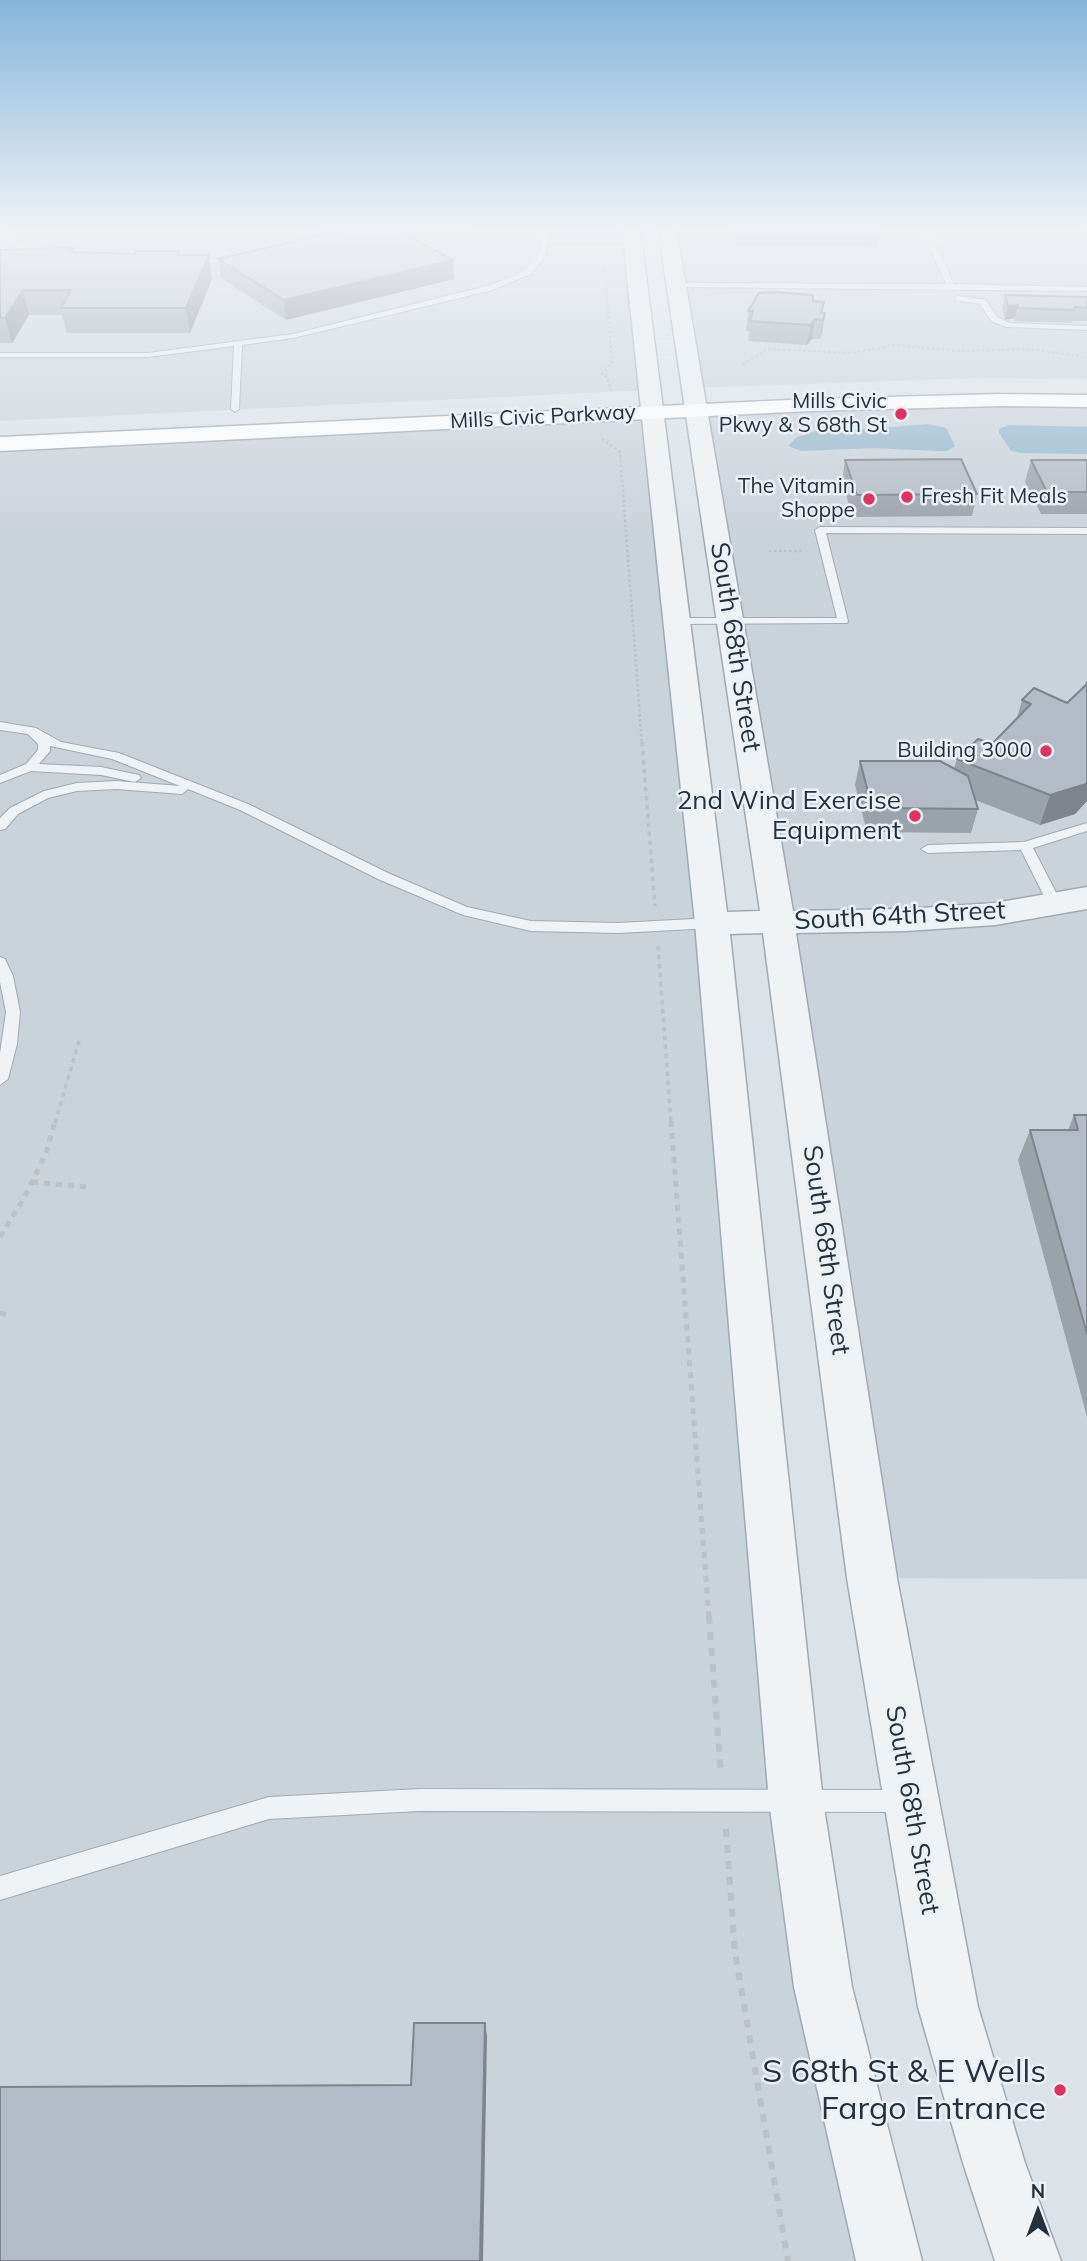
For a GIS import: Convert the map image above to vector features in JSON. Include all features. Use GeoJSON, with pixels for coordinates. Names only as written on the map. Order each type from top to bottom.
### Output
{"type":"FeatureCollection","features":[{"type":"Feature","properties":{"kind":"main road","name":"Mills Civic Parkway"},"geometry":{"type":"LineString","coordinates":[[0,444],[633,392],[1087,401]]}},
{"type":"Feature","properties":{"kind":"main road"},"geometry":{"type":"LineString","coordinates":[[207,411],[263,408]]}},
{"type":"Feature","properties":{"kind":"street","name":"South 68th Street"},"geometry":{"type":"LineString","coordinates":[[633,334],[633,392],[676,621],[712,923],[796,1801],[823,1987],[890,2261]]}},
{"type":"Feature","properties":{"kind":"street","name":"South 68th Street"},"geometry":{"type":"LineString","coordinates":[[687,334],[702,395],[731,621],[778,922],[872,1578],[910,1801],[948,2007],[994,2163],[1028,2261]]}},
{"type":"Feature","properties":{"kind":"street","name":"South 64th Street"},"geometry":{"type":"LineString","coordinates":[[712,923],[906,920],[995,914],[1072,902]]}},
{"type":"Feature","properties":{"kind":"lane"},"geometry":{"type":"LineString","coordinates":[[0,355],[149,355],[238,346],[303,334]]}},
{"type":"Feature","properties":{"kind":"lane"},"geometry":{"type":"LineString","coordinates":[[235,409],[238,346]]}},
{"type":"Feature","properties":{"kind":"lane"},"geometry":{"type":"LineString","coordinates":[[676,621],[843,621],[820,530],[1087,531]]}},
{"type":"Feature","properties":{"kind":"lane"},"geometry":{"type":"LineString","coordinates":[[0,726],[21,727],[58,745],[115,756],[244,807],[383,876],[463,911],[531,926],[618,928],[712,923]]}},
{"type":"Feature","properties":{"kind":"lane"},"geometry":{"type":"LineString","coordinates":[[30,767],[44,751],[40,736]]}},
{"type":"Feature","properties":{"kind":"lane"},"geometry":{"type":"LineString","coordinates":[[0,779],[30,767],[102,771],[209,794]]}},
{"type":"Feature","properties":{"kind":"lane"},"geometry":{"type":"LineString","coordinates":[[0,826],[14,811],[34,801],[77,787],[159,787],[209,794]]}},
{"type":"Feature","properties":{"kind":"lane"},"geometry":{"type":"LineString","coordinates":[[928,849],[1025,846],[1087,827]]}},
{"type":"Feature","properties":{"kind":"lane"},"geometry":{"type":"LineString","coordinates":[[1025,846],[1072,902]]}},
{"type":"Feature","properties":{"kind":"lane"},"geometry":{"type":"LineString","coordinates":[[0,962],[6,976],[13,1012],[10,1044],[0,1079]]}},
{"type":"Feature","properties":{"kind":"lane"},"geometry":{"type":"LineString","coordinates":[[0,1888],[269,1808],[418,1800],[910,1801]]}},
{"type":"Feature","properties":{"kind":"path"},"geometry":{"type":"LineString","coordinates":[[610,334],[612,362],[602,374],[633,392]]}},
{"type":"Feature","properties":{"kind":"path"},"geometry":{"type":"LineString","coordinates":[[744,365],[767,349],[853,353],[894,345],[960,351],[1027,349],[1087,357]]}},
{"type":"Feature","properties":{"kind":"path"},"geometry":{"type":"LineString","coordinates":[[601,438],[620,452],[652,869]]}},
{"type":"Feature","properties":{"kind":"path"},"geometry":{"type":"LineString","coordinates":[[769,551],[825,551]]}},
{"type":"Feature","properties":{"kind":"path"},"geometry":{"type":"LineString","coordinates":[[660,977],[713,1675]]}},
{"type":"Feature","properties":{"kind":"path"},"geometry":{"type":"LineString","coordinates":[[0,1237],[46,1153],[79,1041]]}},
{"type":"Feature","properties":{"kind":"path"},"geometry":{"type":"LineString","coordinates":[[32,1182],[86,1187]]}},
{"type":"Feature","properties":{"kind":"path"},"geometry":{"type":"LineString","coordinates":[[0,1313],[10,1316]]}},
{"type":"Feature","properties":{"kind":"path"},"geometry":{"type":"LineString","coordinates":[[736,1953],[788,2261]]}},
{"type":"Feature","properties":{"kind":"shaded area"},"geometry":{"type":"Polygon","coordinates":[[[0,334],[642,334],[648,390],[0,421],[0,334]]]}},
{"type":"Feature","properties":{"kind":"shaded area"},"geometry":{"type":"Polygon","coordinates":[[[685,334],[1087,334],[1087,379],[978,378],[694,388],[685,334]]]}},
{"type":"Feature","properties":{"kind":"shaded area"},"geometry":{"type":"Polygon","coordinates":[[[1087,401],[1087,1579],[872,1578],[698,410],[1087,401]]]}},
{"type":"Feature","properties":{"kind":"shaded area"},"geometry":{"type":"Polygon","coordinates":[[[652,412],[796,1801],[889,2261],[0,2261],[0,444],[652,412]]]}},
{"type":"Feature","properties":{"kind":"water"},"geometry":{"type":"Polygon","coordinates":[[[927,424],[946,428],[955,446],[947,451],[873,448],[801,451],[788,446],[797,437],[822,429],[870,429],[927,424]]]}},
{"type":"Feature","properties":{"kind":"water"},"geometry":{"type":"Polygon","coordinates":[[[1009,425],[1087,427],[1087,454],[1011,451],[999,433],[999,429],[1009,425]]]}},
{"type":"Feature","properties":{"kind":"building"},"geometry":{"type":"Polygon","coordinates":[[[961,459],[977,494],[857,495],[845,460],[961,459]]]}},
{"type":"Feature","properties":{"kind":"building"},"geometry":{"type":"Polygon","coordinates":[[[1031,460],[1087,460],[1087,492],[1047,492],[1031,460]]]}},
{"type":"Feature","properties":{"kind":"building"},"geometry":{"type":"Polygon","coordinates":[[[1087,684],[1086,784],[1050,795],[957,759],[978,739],[992,744],[1031,704],[1022,700],[1034,688],[1067,703],[1087,684]]]}},
{"type":"Feature","properties":{"kind":"building"},"geometry":{"type":"Polygon","coordinates":[[[860,761],[940,761],[968,776],[978,809],[872,808],[860,761]]]}},
{"type":"Feature","properties":{"kind":"building"},"geometry":{"type":"Polygon","coordinates":[[[1074,1115],[1087,1115],[1087,1334],[1030,1130],[1078,1130],[1074,1115]]]}},
{"type":"Feature","properties":{"kind":"building"},"geometry":{"type":"Polygon","coordinates":[[[414,2023],[485,2023],[480,2261],[0,2261],[0,2087],[411,2085],[414,2023]]]}},
{"type":"Feature","properties":{"kind":"place","name":"Mills Civic Pkwy & S 68th St"},"geometry":{"type":"Point","coordinates":[901,414]}},
{"type":"Feature","properties":{"kind":"place","name":"Fresh Fit Meals"},"geometry":{"type":"Point","coordinates":[907,497]}},
{"type":"Feature","properties":{"kind":"place","name":"The Vitamin Shoppe"},"geometry":{"type":"Point","coordinates":[869,499]}},
{"type":"Feature","properties":{"kind":"place","name":"Building 3000"},"geometry":{"type":"Point","coordinates":[1046,751]}},
{"type":"Feature","properties":{"kind":"place","name":"2nd Wind Exercise Equipment"},"geometry":{"type":"Point","coordinates":[915,816]}},
{"type":"Feature","properties":{"kind":"place","name":"S 68th St & E Wells Fargo Entrance"},"geometry":{"type":"Point","coordinates":[1060,2090]}}]}
